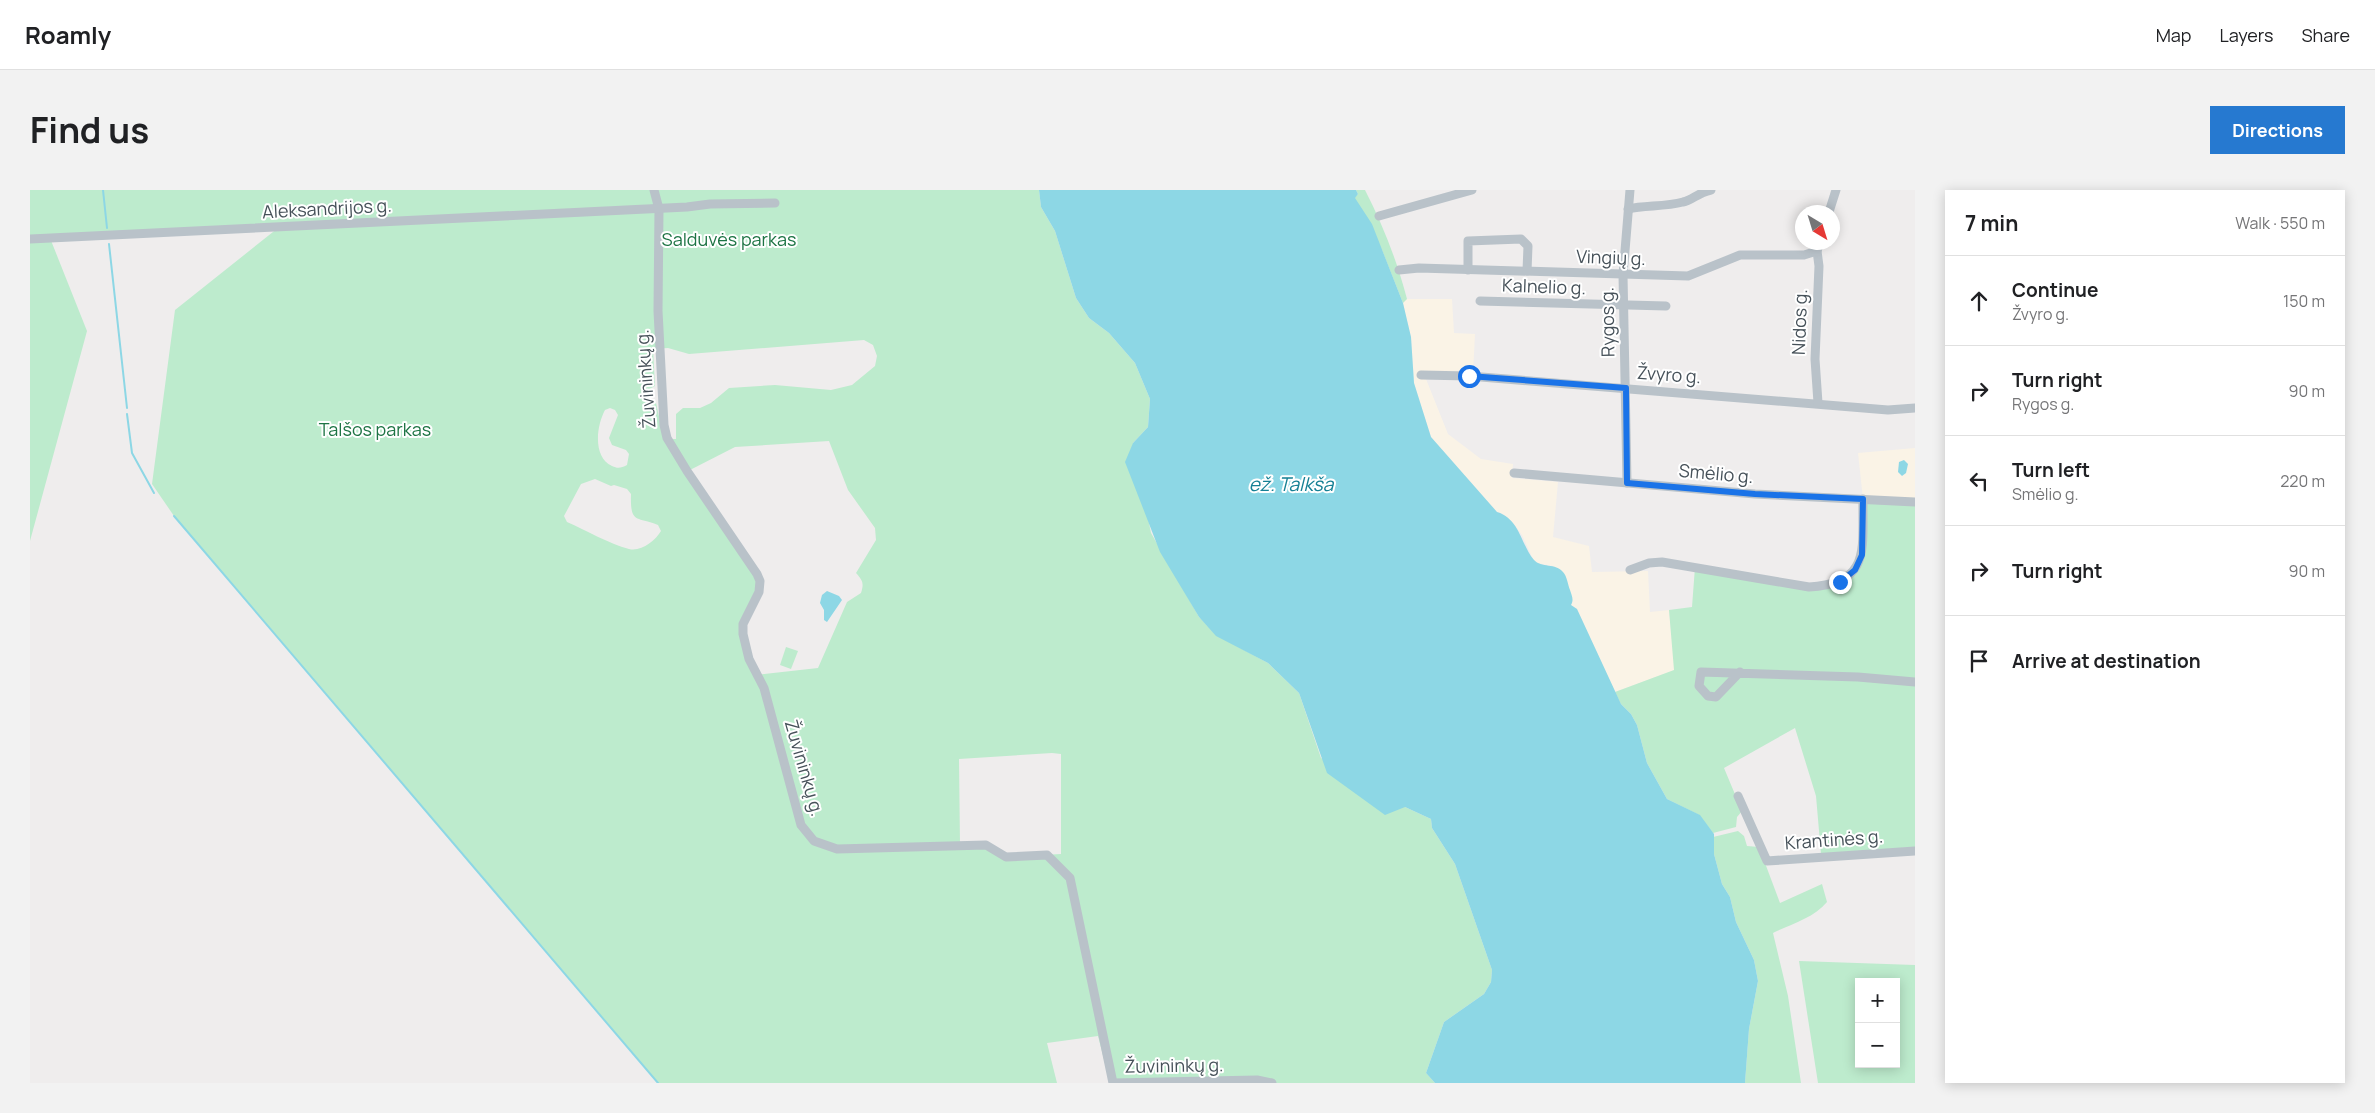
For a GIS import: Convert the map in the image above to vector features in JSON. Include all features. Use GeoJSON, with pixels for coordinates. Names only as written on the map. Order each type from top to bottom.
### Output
{"type":"FeatureCollection","features":[{"type":"Feature","properties":{"kind":"street","name":"Žuvininkų g."},"geometry":{"type":"LineString","coordinates":[[654,190],[659,209],[658,319],[664,424],[667,438],[687,472],[760,581],[756,600],[743,624],[743,634],[749,659],[764,688],[801,825],[814,841],[837,849],[986,845],[1006,857],[1047,855],[1070,878],[1113,1083],[1257,1080],[1272,1083]]}},
{"type":"Feature","properties":{"kind":"street"},"geometry":{"type":"LineString","coordinates":[[1378,216],[1472,190]]}},
{"type":"Feature","properties":{"kind":"street","name":"Rygos g."},"geometry":{"type":"LineString","coordinates":[[1627,483],[1623,275],[1630,190]]}},
{"type":"Feature","properties":{"kind":"street"},"geometry":{"type":"LineString","coordinates":[[1628,209],[1656,208],[1686,202],[1699,192],[1711,190]]}},
{"type":"Feature","properties":{"kind":"street"},"geometry":{"type":"LineString","coordinates":[[1831,205],[1836,190]]}},
{"type":"Feature","properties":{"kind":"street","name":"Aleksandrijos g."},"geometry":{"type":"LineString","coordinates":[[30,239],[659,209],[710,204],[775,203]]}},
{"type":"Feature","properties":{"kind":"street"},"geometry":{"type":"LineString","coordinates":[[1468,270],[1468,241],[1521,239],[1528,246],[1527,271]]}},
{"type":"Feature","properties":{"kind":"street","name":"Vingių g."},"geometry":{"type":"LineString","coordinates":[[1399,270],[1419,268],[1688,276],[1740,255],[1804,255],[1813,250]]}},
{"type":"Feature","properties":{"kind":"street","name":"Nidos g."},"geometry":{"type":"LineString","coordinates":[[1818,403],[1815,359],[1819,250]]}},
{"type":"Feature","properties":{"kind":"street","name":"Kalnelio g."},"geometry":{"type":"LineString","coordinates":[[1480,301],[1666,306]]}},
{"type":"Feature","properties":{"kind":"street","name":"Žvyro g."},"geometry":{"type":"LineString","coordinates":[[1421,375],[1469,376],[1888,410],[1915,408]]}},
{"type":"Feature","properties":{"kind":"street","name":"Smėlio g."},"geometry":{"type":"LineString","coordinates":[[1514,473],[1755,494],[1915,502]]}},
{"type":"Feature","properties":{"kind":"street"},"geometry":{"type":"LineString","coordinates":[[1630,570],[1649,563],[1662,562],[1716,569],[1809,587],[1830,586],[1840,582],[1855,570],[1862,555],[1863,499]]}},
{"type":"Feature","properties":{"kind":"street"},"geometry":{"type":"LineString","coordinates":[[1740,672],[1716,697],[1708,696],[1699,686],[1701,672],[1740,672],[1858,676],[1915,682]]}},
{"type":"Feature","properties":{"kind":"street","name":"Krantinės g."},"geometry":{"type":"LineString","coordinates":[[1738,796],[1767,862],[1915,851]]}},
{"type":"Feature","properties":{"kind":"shaded area"},"geometry":{"type":"Polygon","coordinates":[[[1407,299],[1452,299],[1454,333],[1475,334],[1473,374],[1426,379],[1448,434],[1481,459],[1513,464],[1512,478],[1558,482],[1553,537],[1589,546],[1592,572],[1648,571],[1650,612],[1669,610],[1675,670],[1615,692],[1577,609],[1571,605],[1553,566],[1537,563],[1533,559],[1522,535],[1514,524],[1503,514],[1497,512],[1431,437],[1414,383],[1411,337],[1403,303],[1407,299]]]}},
{"type":"Feature","properties":{"kind":"shaded area"},"geometry":{"type":"Polygon","coordinates":[[[1915,448],[1915,502],[1863,499],[1858,453],[1915,448]]]}},
{"type":"Feature","properties":{"kind":"green space","name":"Talšos parkas"},"geometry":{"type":"Polygon","coordinates":[[[30,190],[1039,190],[1041,207],[1055,231],[1076,298],[1089,318],[1109,333],[1135,363],[1150,399],[1148,427],[1133,443],[1151,533],[1199,617],[1216,635],[1268,663],[1299,693],[1321,758],[1405,807],[1431,819],[1432,828],[1455,864],[1492,970],[1491,982],[1484,994],[1444,1022],[1426,1073],[1435,1083],[1110,1083],[1098,1036],[1047,1043],[1057,1083],[658,1083],[174,516],[152,484],[175,310],[278,228],[50,238],[87,331],[30,541],[30,190]],[[864,340],[689,354],[668,348],[653,349],[655,386],[644,392],[643,397],[647,401],[656,403],[664,439],[676,439],[676,414],[683,408],[700,408],[711,403],[729,388],[775,385],[831,390],[852,385],[875,366],[877,356],[873,345],[864,340]],[[610,408],[605,410],[598,433],[599,449],[606,462],[618,468],[627,465],[629,454],[626,450],[612,445],[609,438],[618,415],[615,410],[610,408]],[[829,441],[735,447],[688,471],[757,574],[759,592],[743,624],[756,675],[818,668],[847,602],[861,593],[862,582],[856,573],[876,540],[875,528],[848,490],[829,441]],[[595,479],[581,484],[564,516],[567,522],[629,549],[638,549],[647,545],[661,531],[658,525],[636,518],[632,511],[631,494],[627,489],[614,485],[611,486],[595,479]],[[1061,754],[959,759],[960,845],[986,845],[1006,857],[1061,854],[1061,754]]]}},
{"type":"Feature","properties":{"kind":"green space"},"geometry":{"type":"Polygon","coordinates":[[[1356,190],[1365,190],[1384,230],[1407,299],[1403,303],[1382,250],[1354,198],[1358,194],[1356,190]]]}},
{"type":"Feature","properties":{"kind":"green space"},"geometry":{"type":"Polygon","coordinates":[[[1863,499],[1915,502],[1915,847],[1821,854],[1816,796],[1795,728],[1724,768],[1742,811],[1737,817],[1736,827],[1713,833],[1699,815],[1667,799],[1647,763],[1637,725],[1631,714],[1621,704],[1615,692],[1674,670],[1669,610],[1692,607],[1695,567],[1809,587],[1840,582],[1862,555],[1863,499]]]}},
{"type":"Feature","properties":{"kind":"green space"},"geometry":{"type":"Polygon","coordinates":[[[786,647],[798,651],[791,669],[780,665],[786,647]]]}},
{"type":"Feature","properties":{"kind":"green space"},"geometry":{"type":"Polygon","coordinates":[[[1738,831],[1744,836],[1747,846],[1759,847],[1780,903],[1822,884],[1827,902],[1816,912],[1773,933],[1788,996],[1801,1083],[1745,1083],[1749,1029],[1758,981],[1754,960],[1736,922],[1730,897],[1722,884],[1714,854],[1713,837],[1738,831]]]}},
{"type":"Feature","properties":{"kind":"green space"},"geometry":{"type":"Polygon","coordinates":[[[1799,961],[1915,965],[1915,1083],[1818,1083],[1799,961]]]}},
{"type":"Feature","properties":{"kind":"water","name":"ež. Talkša"},"geometry":{"type":"Polygon","coordinates":[[[1039,190],[1356,190],[1358,194],[1355,198],[1372,224],[1403,303],[1411,337],[1414,383],[1431,437],[1497,512],[1511,520],[1534,560],[1540,564],[1556,567],[1564,574],[1572,598],[1571,605],[1577,609],[1621,704],[1631,714],[1637,725],[1647,763],[1667,799],[1700,815],[1714,834],[1714,854],[1722,884],[1730,897],[1736,922],[1754,960],[1758,981],[1749,1029],[1745,1083],[1435,1083],[1426,1073],[1444,1022],[1484,994],[1491,982],[1492,970],[1455,864],[1432,828],[1431,819],[1405,807],[1385,815],[1327,773],[1299,693],[1268,663],[1216,636],[1199,617],[1160,552],[1125,462],[1133,443],[1148,427],[1150,399],[1135,363],[1109,333],[1089,318],[1076,298],[1055,231],[1041,207],[1039,190]]]}},
{"type":"Feature","properties":{"kind":"water"},"geometry":{"type":"Polygon","coordinates":[[[1904,460],[1908,464],[1906,473],[1902,476],[1898,472],[1899,462],[1904,460]]]}},
{"type":"Feature","properties":{"kind":"water"},"geometry":{"type":"Polygon","coordinates":[[[827,591],[839,596],[842,600],[827,622],[824,620],[824,610],[820,603],[822,595],[827,591]]]}},
{"type":"Feature","properties":{"kind":"waterway"},"geometry":{"type":"LineString","coordinates":[[103,190],[107,228]]}},
{"type":"Feature","properties":{"kind":"waterway"},"geometry":{"type":"LineString","coordinates":[[109,244],[127,408]]}},
{"type":"Feature","properties":{"kind":"waterway"},"geometry":{"type":"LineString","coordinates":[[127,414],[132,453],[154,493]]}},
{"type":"Feature","properties":{"kind":"waterway"},"geometry":{"type":"LineString","coordinates":[[174,516],[658,1083]]}},
{"type":"Feature","properties":{"kind":"route"},"geometry":{"type":"LineString","coordinates":[[1469,376],[1626,388],[1627,483],[1755,494],[1863,499],[1862,555],[1855,570],[1840,582]]}},
{"type":"Feature","properties":{"kind":"park label","name":"Salduvės parkas"},"geometry":{"type":"Point","coordinates":[729,240]}}]}
